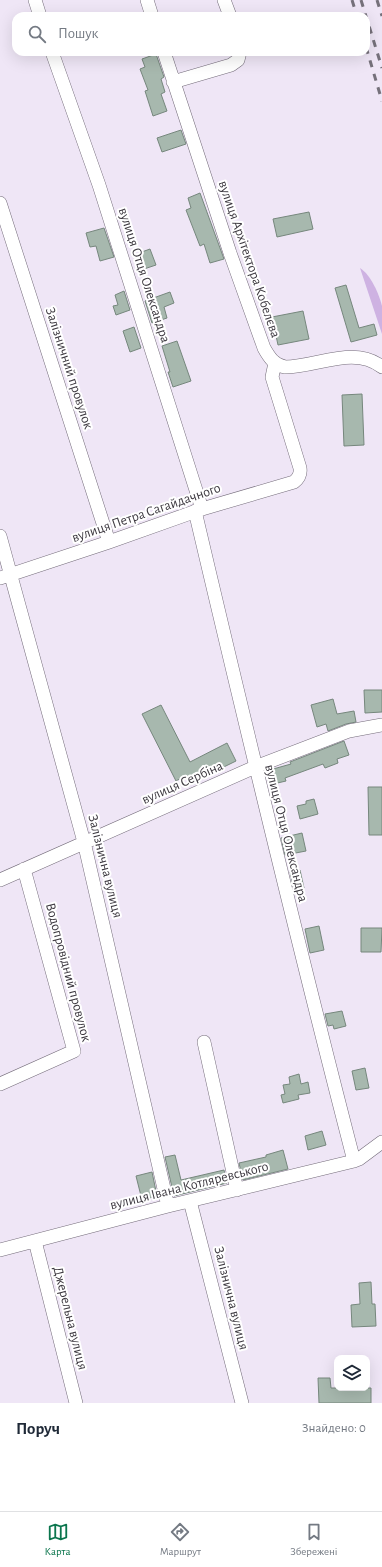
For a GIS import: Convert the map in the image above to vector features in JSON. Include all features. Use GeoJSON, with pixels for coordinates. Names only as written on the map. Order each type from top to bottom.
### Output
{"type":"FeatureCollection","features":[{"type":"Feature","properties":{"kind":"street"},"geometry":{"type":"LineString","coordinates":[[35,0],[39,12]]}},
{"type":"Feature","properties":{"kind":"street"},"geometry":{"type":"LineString","coordinates":[[147,0],[151,12]]}},
{"type":"Feature","properties":{"kind":"street"},"geometry":{"type":"LineString","coordinates":[[224,0],[228,12]]}},
{"type":"Feature","properties":{"kind":"street","name":"вулиця Отця Олександра"},"geometry":{"type":"LineString","coordinates":[[53,56],[99,184],[199,510],[255,767],[354,1161]]}},
{"type":"Feature","properties":{"kind":"street","name":"вулиця Архітектора Кобелєва"},"geometry":{"type":"LineString","coordinates":[[165,56],[230,253],[266,350],[275,363]]}},
{"type":"Feature","properties":{"kind":"street"},"geometry":{"type":"LineString","coordinates":[[173,82],[231,65],[238,60],[239,56]]}},
{"type":"Feature","properties":{"kind":"street","name":"Залізничний провулок"},"geometry":{"type":"LineString","coordinates":[[0,204],[109,542]]}},
{"type":"Feature","properties":{"kind":"street"},"geometry":{"type":"LineString","coordinates":[[275,363],[282,366],[288,366],[354,357],[368,359],[382,367]]}},
{"type":"Feature","properties":{"kind":"street","name":"вулиця Петра Сагайдачного"},"geometry":{"type":"LineString","coordinates":[[6,576],[199,510],[294,482],[300,474],[300,468],[273,380],[272,372],[275,363]]}},
{"type":"Feature","properties":{"kind":"street","name":"Залізнична вулиця"},"geometry":{"type":"LineString","coordinates":[[0,536],[6,576],[84,842],[168,1206]]}},
{"type":"Feature","properties":{"kind":"street","name":"вулиця Сербіна"},"geometry":{"type":"LineString","coordinates":[[0,880],[255,767],[349,731],[382,725]]}},
{"type":"Feature","properties":{"kind":"street","name":"Водопровідний провулок"},"geometry":{"type":"LineString","coordinates":[[0,1084],[74,1051],[24,869]]}},
{"type":"Feature","properties":{"kind":"street"},"geometry":{"type":"LineString","coordinates":[[204,1042],[237,1190]]}},
{"type":"Feature","properties":{"kind":"street","name":"вулиця Івана Котляревського"},"geometry":{"type":"LineString","coordinates":[[0,1250],[168,1206],[354,1161],[382,1142]]}},
{"type":"Feature","properties":{"kind":"street","name":"Залізнична вулиця"},"geometry":{"type":"LineString","coordinates":[[190,1201],[242,1403]]}},
{"type":"Feature","properties":{"kind":"street","name":"Джерельна вулиця"},"geometry":{"type":"LineString","coordinates":[[35,1241],[76,1403]]}},
{"type":"Feature","properties":{"kind":"shaded area"},"geometry":{"type":"Polygon","coordinates":[[[360,268],[368,275],[381,301],[382,334],[360,268]]]}},
{"type":"Feature","properties":{"kind":"building"},"geometry":{"type":"Polygon","coordinates":[[[150,56],[157,56],[164,77],[161,79],[165,92],[161,94],[167,111],[153,116],[145,91],[148,90],[140,69],[145,67],[142,59],[150,56]]]}},
{"type":"Feature","properties":{"kind":"building"},"geometry":{"type":"Polygon","coordinates":[[[181,130],[186,144],[162,152],[157,138],[181,130]]]}},
{"type":"Feature","properties":{"kind":"building"},"geometry":{"type":"Polygon","coordinates":[[[200,193],[224,259],[210,263],[204,244],[200,246],[186,210],[191,208],[188,198],[200,193]]]}},
{"type":"Feature","properties":{"kind":"building"},"geometry":{"type":"Polygon","coordinates":[[[309,212],[313,229],[277,237],[273,219],[309,212]]]}},
{"type":"Feature","properties":{"kind":"building"},"geometry":{"type":"Polygon","coordinates":[[[104,228],[114,257],[100,261],[96,246],[90,247],[86,233],[104,228]]]}},
{"type":"Feature","properties":{"kind":"building"},"geometry":{"type":"Polygon","coordinates":[[[150,249],[156,265],[144,269],[139,253],[150,249]]]}},
{"type":"Feature","properties":{"kind":"building"},"geometry":{"type":"Polygon","coordinates":[[[346,285],[359,328],[374,324],[377,335],[351,342],[335,288],[346,285]]]}},
{"type":"Feature","properties":{"kind":"building"},"geometry":{"type":"Polygon","coordinates":[[[124,291],[130,310],[116,315],[113,306],[118,305],[115,295],[124,291]]]}},
{"type":"Feature","properties":{"kind":"building"},"geometry":{"type":"Polygon","coordinates":[[[170,292],[174,303],[164,307],[167,318],[152,323],[145,301],[170,292]]]}},
{"type":"Feature","properties":{"kind":"building"},"geometry":{"type":"Polygon","coordinates":[[[303,311],[309,339],[278,345],[272,317],[303,311]]]}},
{"type":"Feature","properties":{"kind":"building"},"geometry":{"type":"Polygon","coordinates":[[[134,327],[141,348],[130,352],[123,331],[134,327]]]}},
{"type":"Feature","properties":{"kind":"building"},"geometry":{"type":"Polygon","coordinates":[[[177,341],[191,381],[173,387],[162,346],[177,341]]]}},
{"type":"Feature","properties":{"kind":"building"},"geometry":{"type":"Polygon","coordinates":[[[362,394],[364,445],[344,446],[342,395],[362,394]]]}},
{"type":"Feature","properties":{"kind":"building"},"geometry":{"type":"Polygon","coordinates":[[[364,690],[382,690],[382,712],[365,713],[364,690]]]}},
{"type":"Feature","properties":{"kind":"building"},"geometry":{"type":"Polygon","coordinates":[[[333,699],[337,714],[354,711],[356,722],[328,731],[326,724],[317,727],[311,705],[333,699]]]}},
{"type":"Feature","properties":{"kind":"building"},"geometry":{"type":"Polygon","coordinates":[[[161,705],[190,762],[227,743],[236,761],[191,783],[187,775],[176,781],[142,714],[161,705]]]}},
{"type":"Feature","properties":{"kind":"building"},"geometry":{"type":"Polygon","coordinates":[[[344,741],[349,755],[337,759],[338,763],[325,768],[323,764],[285,778],[286,781],[269,785],[266,771],[291,764],[290,762],[344,741]]]}},
{"type":"Feature","properties":{"kind":"building"},"geometry":{"type":"Polygon","coordinates":[[[368,787],[382,787],[382,835],[369,835],[368,787]]]}},
{"type":"Feature","properties":{"kind":"building"},"geometry":{"type":"Polygon","coordinates":[[[314,799],[318,814],[300,819],[297,806],[306,804],[306,801],[314,799]]]}},
{"type":"Feature","properties":{"kind":"building"},"geometry":{"type":"Polygon","coordinates":[[[302,833],[306,851],[285,855],[281,838],[302,833]]]}},
{"type":"Feature","properties":{"kind":"building"},"geometry":{"type":"Polygon","coordinates":[[[300,870],[304,888],[294,890],[290,872],[300,870]]]}},
{"type":"Feature","properties":{"kind":"building"},"geometry":{"type":"Polygon","coordinates":[[[319,926],[324,950],[310,953],[305,929],[319,926]]]}},
{"type":"Feature","properties":{"kind":"building"},"geometry":{"type":"Polygon","coordinates":[[[361,928],[382,928],[381,952],[361,952],[361,928]]]}},
{"type":"Feature","properties":{"kind":"building"},"geometry":{"type":"Polygon","coordinates":[[[342,1011],[346,1026],[334,1029],[333,1025],[328,1026],[325,1014],[342,1011]]]}},
{"type":"Feature","properties":{"kind":"building"},"geometry":{"type":"Polygon","coordinates":[[[365,1068],[369,1088],[356,1090],[352,1071],[365,1068]]]}},
{"type":"Feature","properties":{"kind":"building"},"geometry":{"type":"Polygon","coordinates":[[[299,1074],[301,1084],[308,1082],[310,1093],[298,1095],[299,1099],[283,1103],[281,1095],[285,1094],[283,1085],[290,1084],[289,1077],[299,1074]]]}},
{"type":"Feature","properties":{"kind":"building"},"geometry":{"type":"Polygon","coordinates":[[[322,1131],[326,1145],[308,1150],[305,1136],[322,1131]]]}},
{"type":"Feature","properties":{"kind":"building"},"geometry":{"type":"Polygon","coordinates":[[[283,1150],[288,1169],[243,1180],[239,1163],[266,1157],[266,1155],[283,1150]]]}},
{"type":"Feature","properties":{"kind":"building"},"geometry":{"type":"Polygon","coordinates":[[[175,1155],[181,1180],[224,1170],[227,1183],[174,1196],[165,1157],[175,1155]]]}},
{"type":"Feature","properties":{"kind":"building"},"geometry":{"type":"Polygon","coordinates":[[[152,1172],[157,1196],[142,1200],[136,1176],[152,1172]]]}},
{"type":"Feature","properties":{"kind":"building"},"geometry":{"type":"Polygon","coordinates":[[[371,1282],[372,1304],[375,1304],[376,1326],[352,1327],[351,1305],[360,1304],[359,1283],[371,1282]]]}},
{"type":"Feature","properties":{"kind":"building"},"geometry":{"type":"Polygon","coordinates":[[[318,1378],[330,1378],[331,1388],[334,1388],[334,1391],[370,1391],[371,1388],[371,1403],[319,1403],[318,1378]]]}},
{"type":"Feature","properties":{"kind":"railway"},"geometry":{"type":"LineString","coordinates":[[352,0],[356,12]]}},
{"type":"Feature","properties":{"kind":"railway"},"geometry":{"type":"LineString","coordinates":[[361,0],[365,12]]}},
{"type":"Feature","properties":{"kind":"railway"},"geometry":{"type":"LineString","coordinates":[[377,0],[382,16]]}},
{"type":"Feature","properties":{"kind":"railway"},"geometry":{"type":"LineString","coordinates":[[370,29],[382,68]]}},
{"type":"Feature","properties":{"kind":"railway"},"geometry":{"type":"LineString","coordinates":[[369,56],[382,101]]}}]}
